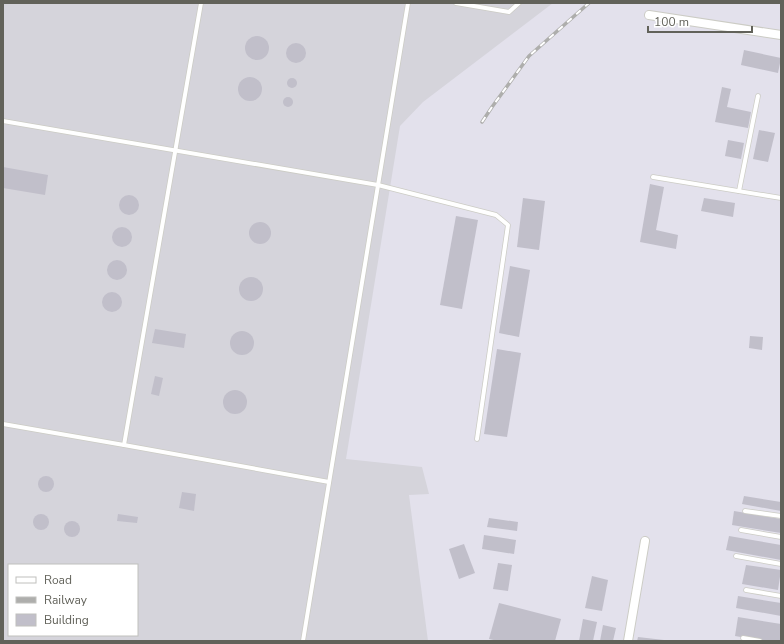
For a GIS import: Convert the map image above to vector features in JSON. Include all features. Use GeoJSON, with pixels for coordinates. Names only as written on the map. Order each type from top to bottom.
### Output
{"type":"FeatureCollection","features":[{"type":"Feature","properties":{"kind":"street"},"geometry":{"type":"LineString","coordinates":[[649,15],[781,36]]}},
{"type":"Feature","properties":{"kind":"street"},"geometry":{"type":"LineString","coordinates":[[628,641],[644,541]]}},
{"type":"Feature","properties":{"kind":"lane"},"geometry":{"type":"LineString","coordinates":[[124,445],[201,3]]}},
{"type":"Feature","properties":{"kind":"lane"},"geometry":{"type":"LineString","coordinates":[[303,641],[408,3]]}},
{"type":"Feature","properties":{"kind":"lane"},"geometry":{"type":"LineString","coordinates":[[456,3],[509,12],[519,3]]}},
{"type":"Feature","properties":{"kind":"lane"},"geometry":{"type":"LineString","coordinates":[[739,191],[758,96]]}},
{"type":"Feature","properties":{"kind":"lane"},"geometry":{"type":"LineString","coordinates":[[3,121],[378,185],[496,215],[508,225],[478,439]]}},
{"type":"Feature","properties":{"kind":"lane"},"geometry":{"type":"LineString","coordinates":[[653,177],[781,198]]}},
{"type":"Feature","properties":{"kind":"lane"},"geometry":{"type":"LineString","coordinates":[[3,424],[329,482]]}},
{"type":"Feature","properties":{"kind":"lane"},"geometry":{"type":"LineString","coordinates":[[745,511],[781,516]]}},
{"type":"Feature","properties":{"kind":"lane"},"geometry":{"type":"LineString","coordinates":[[741,530],[781,537]]}},
{"type":"Feature","properties":{"kind":"lane"},"geometry":{"type":"LineString","coordinates":[[736,556],[781,564]]}},
{"type":"Feature","properties":{"kind":"lane"},"geometry":{"type":"LineString","coordinates":[[746,590],[781,596]]}},
{"type":"Feature","properties":{"kind":"lane"},"geometry":{"type":"LineString","coordinates":[[743,638],[760,641]]}},
{"type":"Feature","properties":{"kind":"shaded area"},"geometry":{"type":"Polygon","coordinates":[[[3,3],[553,3],[423,102],[400,126],[346,459],[422,467],[429,494],[409,495],[428,641],[3,641],[3,3]]]}},
{"type":"Feature","properties":{"kind":"building"},"geometry":{"type":"Polygon","coordinates":[[[257,36],[262,37],[268,43],[268,53],[262,59],[257,60],[252,59],[246,53],[245,48],[246,43],[252,37],[257,36]]]}},
{"type":"Feature","properties":{"kind":"building"},"geometry":{"type":"Polygon","coordinates":[[[296,43],[303,46],[306,53],[303,60],[296,63],[289,60],[286,53],[289,46],[296,43]]]}},
{"type":"Feature","properties":{"kind":"building"},"geometry":{"type":"Polygon","coordinates":[[[744,50],[781,58],[778,73],[741,65],[744,50]]]}},
{"type":"Feature","properties":{"kind":"building"},"geometry":{"type":"Polygon","coordinates":[[[250,77],[255,78],[261,84],[261,94],[255,100],[250,101],[245,100],[239,94],[238,89],[239,84],[245,78],[250,77]]]}},
{"type":"Feature","properties":{"kind":"building"},"geometry":{"type":"Polygon","coordinates":[[[290,78],[294,78],[297,83],[294,88],[290,88],[287,85],[287,81],[290,78]]]}},
{"type":"Feature","properties":{"kind":"building"},"geometry":{"type":"Polygon","coordinates":[[[722,87],[731,89],[727,107],[751,112],[748,128],[715,122],[722,87]]]}},
{"type":"Feature","properties":{"kind":"building"},"geometry":{"type":"Polygon","coordinates":[[[286,97],[290,97],[293,102],[290,107],[286,107],[283,104],[283,100],[286,97]]]}},
{"type":"Feature","properties":{"kind":"building"},"geometry":{"type":"Polygon","coordinates":[[[759,130],[775,133],[768,162],[753,159],[759,130]]]}},
{"type":"Feature","properties":{"kind":"building"},"geometry":{"type":"Polygon","coordinates":[[[728,140],[744,143],[741,159],[725,156],[728,140]]]}},
{"type":"Feature","properties":{"kind":"building"},"geometry":{"type":"Polygon","coordinates":[[[3,167],[48,175],[45,195],[3,188],[3,167]]]}},
{"type":"Feature","properties":{"kind":"building"},"geometry":{"type":"Polygon","coordinates":[[[650,184],[664,187],[656,230],[678,235],[676,249],[640,242],[650,184]]]}},
{"type":"Feature","properties":{"kind":"building"},"geometry":{"type":"Polygon","coordinates":[[[129,195],[136,198],[139,205],[136,212],[129,215],[122,212],[119,205],[122,198],[129,195]]]}},
{"type":"Feature","properties":{"kind":"building"},"geometry":{"type":"Polygon","coordinates":[[[523,198],[545,201],[539,250],[517,247],[523,198]]]}},
{"type":"Feature","properties":{"kind":"building"},"geometry":{"type":"Polygon","coordinates":[[[704,198],[735,203],[733,217],[701,211],[704,198]]]}},
{"type":"Feature","properties":{"kind":"building"},"geometry":{"type":"Polygon","coordinates":[[[456,216],[478,220],[462,309],[440,305],[456,216]]]}},
{"type":"Feature","properties":{"kind":"building"},"geometry":{"type":"Polygon","coordinates":[[[260,222],[268,225],[271,233],[268,241],[260,244],[252,241],[249,233],[252,225],[260,222]]]}},
{"type":"Feature","properties":{"kind":"building"},"geometry":{"type":"Polygon","coordinates":[[[122,227],[129,230],[132,237],[129,244],[122,247],[115,244],[112,237],[115,230],[122,227]]]}},
{"type":"Feature","properties":{"kind":"building"},"geometry":{"type":"Polygon","coordinates":[[[117,260],[124,263],[127,270],[124,277],[117,280],[110,277],[107,270],[110,263],[117,260]]]}},
{"type":"Feature","properties":{"kind":"building"},"geometry":{"type":"Polygon","coordinates":[[[510,266],[530,270],[519,337],[499,333],[510,266]]]}},
{"type":"Feature","properties":{"kind":"building"},"geometry":{"type":"Polygon","coordinates":[[[251,277],[256,278],[262,284],[262,294],[256,300],[251,301],[246,300],[240,294],[239,289],[240,284],[246,278],[251,277]]]}},
{"type":"Feature","properties":{"kind":"building"},"geometry":{"type":"Polygon","coordinates":[[[112,292],[119,295],[122,302],[119,309],[112,312],[105,309],[102,302],[105,295],[112,292]]]}},
{"type":"Feature","properties":{"kind":"building"},"geometry":{"type":"Polygon","coordinates":[[[155,329],[186,334],[184,348],[152,343],[155,329]]]}},
{"type":"Feature","properties":{"kind":"building"},"geometry":{"type":"Polygon","coordinates":[[[242,331],[247,332],[253,338],[253,348],[247,354],[242,355],[237,354],[231,348],[230,343],[231,338],[237,332],[242,331]]]}},
{"type":"Feature","properties":{"kind":"building"},"geometry":{"type":"Polygon","coordinates":[[[750,336],[763,337],[762,350],[749,348],[750,336]]]}},
{"type":"Feature","properties":{"kind":"building"},"geometry":{"type":"Polygon","coordinates":[[[497,349],[521,353],[507,437],[484,434],[497,349]]]}},
{"type":"Feature","properties":{"kind":"building"},"geometry":{"type":"Polygon","coordinates":[[[155,376],[163,378],[159,396],[151,394],[155,376]]]}},
{"type":"Feature","properties":{"kind":"building"},"geometry":{"type":"Polygon","coordinates":[[[235,390],[240,391],[246,397],[246,407],[240,413],[235,414],[230,413],[224,407],[223,402],[224,397],[230,391],[235,390]]]}},
{"type":"Feature","properties":{"kind":"building"},"geometry":{"type":"Polygon","coordinates":[[[43,476],[49,476],[54,481],[52,490],[49,492],[43,492],[38,487],[38,481],[43,476]]]}},
{"type":"Feature","properties":{"kind":"building"},"geometry":{"type":"Polygon","coordinates":[[[182,492],[196,494],[194,511],[179,508],[182,492]]]}},
{"type":"Feature","properties":{"kind":"building"},"geometry":{"type":"Polygon","coordinates":[[[744,496],[781,502],[781,511],[742,504],[744,496]]]}},
{"type":"Feature","properties":{"kind":"building"},"geometry":{"type":"Polygon","coordinates":[[[734,511],[781,519],[781,533],[732,525],[734,511]]]}},
{"type":"Feature","properties":{"kind":"building"},"geometry":{"type":"Polygon","coordinates":[[[38,514],[44,514],[49,519],[47,528],[44,530],[38,530],[33,525],[33,519],[38,514]]]}},
{"type":"Feature","properties":{"kind":"building"},"geometry":{"type":"Polygon","coordinates":[[[118,514],[138,517],[137,523],[117,521],[118,514]]]}},
{"type":"Feature","properties":{"kind":"building"},"geometry":{"type":"Polygon","coordinates":[[[489,518],[518,522],[517,531],[487,527],[489,518]]]}},
{"type":"Feature","properties":{"kind":"building"},"geometry":{"type":"Polygon","coordinates":[[[69,521],[75,521],[80,526],[78,535],[75,537],[69,537],[64,532],[64,526],[69,521]]]}},
{"type":"Feature","properties":{"kind":"building"},"geometry":{"type":"Polygon","coordinates":[[[484,535],[516,540],[514,554],[482,549],[484,535]]]}},
{"type":"Feature","properties":{"kind":"building"},"geometry":{"type":"Polygon","coordinates":[[[729,536],[781,545],[781,560],[726,550],[729,536]]]}},
{"type":"Feature","properties":{"kind":"building"},"geometry":{"type":"Polygon","coordinates":[[[464,544],[475,573],[459,579],[449,549],[464,544]]]}},
{"type":"Feature","properties":{"kind":"building"},"geometry":{"type":"Polygon","coordinates":[[[498,563],[512,565],[508,591],[493,589],[498,563]]]}},
{"type":"Feature","properties":{"kind":"building"},"geometry":{"type":"Polygon","coordinates":[[[746,565],[781,570],[778,590],[742,584],[746,565]]]}},
{"type":"Feature","properties":{"kind":"building"},"geometry":{"type":"Polygon","coordinates":[[[592,576],[608,580],[602,611],[585,608],[592,576]]]}},
{"type":"Feature","properties":{"kind":"building"},"geometry":{"type":"Polygon","coordinates":[[[738,596],[781,603],[781,616],[736,608],[738,596]]]}},
{"type":"Feature","properties":{"kind":"building"},"geometry":{"type":"Polygon","coordinates":[[[499,603],[561,619],[555,641],[498,641],[489,639],[499,603]]]}},
{"type":"Feature","properties":{"kind":"building"},"geometry":{"type":"Polygon","coordinates":[[[738,617],[781,624],[781,641],[764,641],[735,636],[738,617]]]}},
{"type":"Feature","properties":{"kind":"building"},"geometry":{"type":"Polygon","coordinates":[[[583,619],[597,622],[593,641],[579,641],[583,619]]]}},
{"type":"Feature","properties":{"kind":"building"},"geometry":{"type":"Polygon","coordinates":[[[603,625],[616,628],[613,641],[600,641],[603,625]]]}},
{"type":"Feature","properties":{"kind":"building"},"geometry":{"type":"Polygon","coordinates":[[[638,637],[664,640],[664,641],[637,641],[638,637]]]}},
{"type":"Feature","properties":{"kind":"railway"},"geometry":{"type":"LineString","coordinates":[[482,122],[529,56],[589,3]]}}]}
